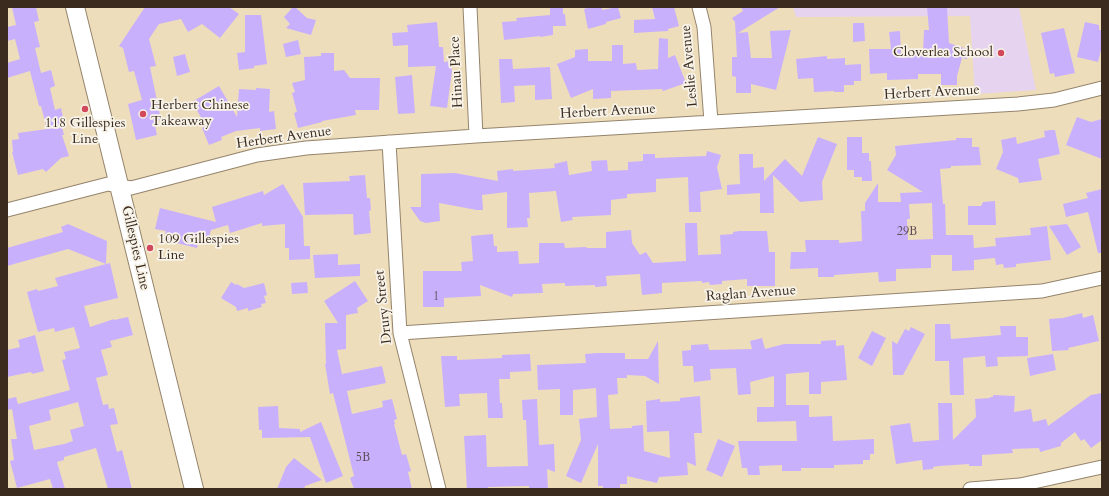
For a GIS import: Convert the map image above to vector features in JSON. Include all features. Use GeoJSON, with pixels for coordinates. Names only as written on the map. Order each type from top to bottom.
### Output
{"type":"FeatureCollection","features":[{"type":"Feature","properties":{"kind":"street","name":"Gillespies Line"},"geometry":{"type":"LineString","coordinates":[[75,7],[194,489]]}},
{"type":"Feature","properties":{"kind":"street","name":"Hinau Place"},"geometry":{"type":"LineString","coordinates":[[470,7],[476,136]]}},
{"type":"Feature","properties":{"kind":"street","name":"Leslie Avenue"},"geometry":{"type":"LineString","coordinates":[[699,7],[704,27],[711,122]]}},
{"type":"Feature","properties":{"kind":"street","name":"Herbert Avenue"},"geometry":{"type":"LineString","coordinates":[[7,210],[108,184],[131,188],[257,155],[306,148],[476,136],[1039,103],[1102,88]]}},
{"type":"Feature","properties":{"kind":"street","name":"Drury Street"},"geometry":{"type":"LineString","coordinates":[[389,142],[400,333],[439,489]]}},
{"type":"Feature","properties":{"kind":"street","name":"Raglan Avenue"},"geometry":{"type":"LineString","coordinates":[[400,333],[1042,291],[1102,278]]}},
{"type":"Feature","properties":{"kind":"street"},"geometry":{"type":"LineString","coordinates":[[970,489],[1020,485],[1102,467]]}},
{"type":"Feature","properties":{"kind":"shaded area","name":"Cloverlea School"},"geometry":{"type":"Polygon","coordinates":[[[793,7],[1019,7],[1036,90],[975,94],[970,16],[796,17],[793,7]]]}},
{"type":"Feature","properties":{"kind":"building"},"geometry":{"type":"Polygon","coordinates":[[[12,7],[36,7],[39,21],[34,22],[40,47],[35,48],[41,73],[51,70],[55,86],[50,88],[55,110],[61,108],[65,126],[62,127],[64,135],[62,135],[69,156],[61,158],[46,172],[43,169],[18,175],[12,152],[12,140],[19,139],[18,133],[47,129],[41,106],[39,106],[30,71],[7,78],[7,63],[20,59],[15,39],[7,41],[7,27],[16,25],[12,7]]]}},
{"type":"Feature","properties":{"kind":"building"},"geometry":{"type":"Polygon","coordinates":[[[145,7],[229,7],[239,14],[220,38],[202,24],[188,32],[181,19],[159,24],[149,39],[156,66],[150,67],[161,120],[154,121],[157,135],[136,140],[128,104],[142,100],[134,71],[129,72],[123,48],[119,46],[145,7]]]}},
{"type":"Feature","properties":{"kind":"building"},"geometry":{"type":"Polygon","coordinates":[[[293,7],[295,7],[307,18],[316,20],[311,35],[286,28],[290,24],[284,17],[293,7]]]}},
{"type":"Feature","properties":{"kind":"building"},"geometry":{"type":"Polygon","coordinates":[[[550,7],[563,7],[566,26],[553,26],[553,35],[504,40],[502,22],[517,21],[516,18],[550,15],[550,7]]]}},
{"type":"Feature","properties":{"kind":"building"},"geometry":{"type":"Polygon","coordinates":[[[591,7],[602,7],[602,10],[618,7],[621,18],[588,29],[584,9],[591,7]]]}},
{"type":"Feature","properties":{"kind":"building"},"geometry":{"type":"Polygon","coordinates":[[[652,7],[674,7],[679,26],[668,29],[668,31],[634,33],[634,20],[655,19],[652,7]]]}},
{"type":"Feature","properties":{"kind":"building"},"geometry":{"type":"Polygon","coordinates":[[[741,7],[780,7],[738,33],[748,32],[751,58],[772,58],[770,31],[791,30],[776,90],[751,84],[751,93],[736,93],[736,77],[732,76],[732,57],[737,57],[735,22],[732,18],[743,11],[741,7]]]}},
{"type":"Feature","properties":{"kind":"building"},"geometry":{"type":"Polygon","coordinates":[[[927,7],[947,7],[949,43],[970,50],[967,59],[962,58],[957,76],[957,85],[941,85],[941,74],[918,74],[918,79],[887,80],[887,73],[870,74],[869,49],[891,49],[889,32],[900,31],[901,55],[923,54],[924,30],[929,30],[927,7]]]}},
{"type":"Feature","properties":{"kind":"building"},"geometry":{"type":"Polygon","coordinates":[[[245,15],[261,15],[267,64],[239,70],[237,53],[245,52],[245,15]]]}},
{"type":"Feature","properties":{"kind":"building"},"geometry":{"type":"Polygon","coordinates":[[[437,22],[439,47],[443,47],[444,62],[451,61],[452,71],[447,108],[430,106],[436,66],[408,67],[408,45],[393,46],[392,33],[408,32],[407,25],[437,22]]]}},
{"type":"Feature","properties":{"kind":"building"},"geometry":{"type":"Polygon","coordinates":[[[1085,22],[1099,25],[1099,30],[1102,30],[1102,46],[1098,62],[1077,57],[1085,22]]]}},
{"type":"Feature","properties":{"kind":"building"},"geometry":{"type":"Polygon","coordinates":[[[853,23],[864,23],[865,41],[853,42],[853,23]]]}},
{"type":"Feature","properties":{"kind":"building"},"geometry":{"type":"Polygon","coordinates":[[[1064,28],[1075,73],[1055,77],[1054,73],[1050,74],[1041,33],[1064,28]]]}},
{"type":"Feature","properties":{"kind":"building"},"geometry":{"type":"Polygon","coordinates":[[[659,38],[668,39],[668,58],[675,55],[686,83],[663,91],[662,89],[611,91],[611,98],[593,99],[593,89],[571,98],[557,64],[575,57],[575,50],[588,49],[588,61],[612,61],[612,45],[623,45],[623,64],[636,63],[637,70],[658,69],[659,38]]]}},
{"type":"Feature","properties":{"kind":"building"},"geometry":{"type":"Polygon","coordinates":[[[298,40],[301,54],[286,57],[283,44],[298,40]]]}},
{"type":"Feature","properties":{"kind":"building"},"geometry":{"type":"Polygon","coordinates":[[[321,53],[334,53],[334,71],[344,70],[350,78],[380,78],[379,110],[355,110],[356,115],[322,121],[298,128],[294,113],[297,112],[292,93],[295,92],[292,83],[305,80],[304,57],[321,56],[321,53]]]}},
{"type":"Feature","properties":{"kind":"building"},"geometry":{"type":"Polygon","coordinates":[[[185,54],[190,72],[177,76],[173,57],[185,54]]]}},
{"type":"Feature","properties":{"kind":"building"},"geometry":{"type":"Polygon","coordinates":[[[827,56],[827,59],[845,58],[845,65],[861,64],[861,81],[854,81],[854,85],[844,85],[844,92],[814,92],[813,78],[798,79],[796,59],[827,56]]]}},
{"type":"Feature","properties":{"kind":"building"},"geometry":{"type":"Polygon","coordinates":[[[499,59],[512,59],[513,69],[550,67],[552,99],[535,100],[535,85],[514,86],[515,102],[501,103],[499,59]]]}},
{"type":"Feature","properties":{"kind":"building"},"geometry":{"type":"Polygon","coordinates":[[[412,75],[415,113],[398,114],[395,77],[412,75]]]}},
{"type":"Feature","properties":{"kind":"building"},"geometry":{"type":"Polygon","coordinates":[[[219,86],[237,117],[239,89],[270,89],[269,112],[274,111],[276,129],[260,131],[260,128],[236,131],[221,137],[222,140],[209,145],[202,128],[206,126],[192,102],[219,86]]]}},
{"type":"Feature","properties":{"kind":"building"},"geometry":{"type":"Polygon","coordinates":[[[1077,117],[1091,122],[1102,119],[1102,159],[1066,145],[1077,117]]]}},
{"type":"Feature","properties":{"kind":"building"},"geometry":{"type":"Polygon","coordinates":[[[1055,130],[1060,154],[1038,159],[1042,180],[1019,183],[1018,178],[996,169],[1003,152],[1001,140],[1016,137],[1017,144],[1045,137],[1044,131],[1055,130]]]}},
{"type":"Feature","properties":{"kind":"building"},"geometry":{"type":"Polygon","coordinates":[[[818,137],[837,144],[822,182],[823,200],[800,202],[773,175],[774,213],[760,213],[760,193],[727,195],[727,185],[740,184],[739,154],[753,154],[753,168],[764,167],[764,181],[785,159],[802,176],[818,137]]]}},
{"type":"Feature","properties":{"kind":"building"},"geometry":{"type":"Polygon","coordinates":[[[847,137],[862,137],[862,153],[869,153],[872,181],[862,181],[862,177],[854,177],[854,170],[847,170],[847,137]]]}},
{"type":"Feature","properties":{"kind":"building"},"geometry":{"type":"Polygon","coordinates":[[[956,138],[972,138],[972,147],[979,147],[981,165],[951,166],[951,168],[940,169],[943,204],[945,204],[946,235],[973,235],[974,248],[996,246],[995,238],[1031,235],[1030,228],[1047,226],[1051,260],[1016,264],[1016,267],[1004,268],[1003,264],[996,265],[995,258],[974,260],[974,270],[952,271],[952,255],[931,255],[931,268],[896,269],[896,281],[879,282],[878,272],[834,275],[834,277],[818,277],[818,268],[790,269],[791,252],[806,252],[805,240],[839,240],[839,243],[862,241],[861,211],[865,211],[865,203],[878,183],[878,202],[901,202],[900,193],[923,192],[887,170],[896,155],[895,146],[956,140],[956,138]],[[932,203],[909,204],[910,219],[907,219],[908,240],[933,239],[932,203]]]}},
{"type":"Feature","properties":{"kind":"building"},"geometry":{"type":"Polygon","coordinates":[[[707,151],[721,155],[717,167],[722,189],[700,192],[701,212],[689,212],[688,177],[656,179],[656,192],[627,194],[627,198],[611,200],[611,215],[572,217],[573,220],[561,222],[556,191],[529,193],[530,218],[527,218],[528,227],[507,228],[507,192],[482,195],[483,210],[439,203],[440,221],[426,223],[420,221],[410,207],[421,207],[421,174],[455,173],[498,181],[497,171],[555,168],[554,164],[567,161],[569,175],[592,171],[591,161],[607,160],[608,171],[628,170],[628,162],[643,161],[643,154],[655,154],[655,158],[706,156],[707,151]]]}},
{"type":"Feature","properties":{"kind":"building"},"geometry":{"type":"Polygon","coordinates":[[[365,175],[367,198],[370,198],[371,210],[369,211],[371,233],[354,235],[353,214],[305,215],[303,183],[350,181],[349,176],[365,175]]]}},
{"type":"Feature","properties":{"kind":"building"},"geometry":{"type":"Polygon","coordinates":[[[283,184],[303,217],[304,246],[310,246],[310,259],[289,260],[289,248],[285,248],[285,224],[262,226],[262,223],[230,233],[228,225],[211,230],[208,241],[199,239],[197,248],[164,240],[166,231],[155,229],[160,208],[216,222],[212,207],[263,191],[264,195],[283,184]]]}},
{"type":"Feature","properties":{"kind":"building"},"geometry":{"type":"Polygon","coordinates":[[[1102,189],[1102,253],[1098,253],[1088,212],[1066,217],[1063,204],[1088,198],[1086,193],[1102,189]]]}},
{"type":"Feature","properties":{"kind":"building"},"geometry":{"type":"Polygon","coordinates":[[[995,201],[996,225],[968,225],[968,206],[981,206],[983,202],[995,201]]]}},
{"type":"Feature","properties":{"kind":"building"},"geometry":{"type":"Polygon","coordinates":[[[685,223],[697,223],[698,255],[721,254],[720,235],[733,234],[733,232],[739,231],[767,231],[769,252],[775,252],[775,286],[747,286],[747,279],[722,281],[722,284],[710,285],[709,282],[702,283],[702,281],[662,283],[662,293],[642,295],[640,274],[606,276],[607,286],[565,286],[565,283],[542,284],[543,293],[513,294],[512,297],[480,285],[481,296],[444,298],[444,307],[423,307],[423,271],[462,271],[461,262],[473,261],[471,236],[493,234],[494,246],[497,246],[497,252],[518,251],[519,264],[539,263],[539,243],[564,243],[565,248],[606,248],[606,232],[631,230],[632,243],[640,255],[646,252],[653,263],[686,261],[685,223]]]}},
{"type":"Feature","properties":{"kind":"building"},"geometry":{"type":"Polygon","coordinates":[[[68,224],[107,241],[106,264],[68,249],[7,266],[7,248],[63,232],[61,227],[68,224]]]}},
{"type":"Feature","properties":{"kind":"building"},"geometry":{"type":"Polygon","coordinates":[[[1067,224],[1081,247],[1067,255],[1049,226],[1067,224]]]}},
{"type":"Feature","properties":{"kind":"building"},"geometry":{"type":"Polygon","coordinates":[[[338,254],[338,265],[360,264],[360,276],[315,278],[313,255],[338,254]]]}},
{"type":"Feature","properties":{"kind":"building"},"geometry":{"type":"Polygon","coordinates":[[[110,263],[118,298],[84,306],[90,327],[114,319],[128,317],[133,335],[110,341],[112,347],[101,350],[108,375],[96,378],[103,405],[108,404],[109,409],[114,408],[118,424],[110,425],[117,452],[122,450],[132,489],[108,489],[96,448],[64,457],[64,460],[57,462],[65,489],[53,489],[50,479],[17,488],[10,461],[14,460],[11,439],[17,439],[12,409],[7,410],[7,399],[16,397],[18,404],[70,390],[62,360],[66,359],[64,352],[80,348],[74,327],[55,332],[54,328],[38,332],[27,292],[58,286],[55,278],[110,263]],[[78,402],[49,410],[51,420],[29,426],[34,450],[73,441],[70,430],[84,426],[78,402]]]}},
{"type":"Feature","properties":{"kind":"building"},"geometry":{"type":"Polygon","coordinates":[[[355,281],[368,301],[357,308],[358,313],[346,315],[346,349],[337,350],[342,374],[382,366],[386,383],[347,391],[352,414],[383,407],[382,401],[392,399],[397,419],[394,420],[394,424],[402,455],[406,454],[411,471],[408,472],[412,489],[354,489],[350,478],[354,476],[333,393],[330,394],[325,364],[325,323],[338,323],[324,301],[355,281]]]}},
{"type":"Feature","properties":{"kind":"building"},"geometry":{"type":"Polygon","coordinates":[[[231,282],[244,288],[264,283],[267,295],[264,296],[266,303],[261,304],[262,307],[248,311],[248,308],[237,311],[236,307],[221,298],[231,282]]]}},
{"type":"Feature","properties":{"kind":"building"},"geometry":{"type":"Polygon","coordinates":[[[307,282],[308,293],[292,294],[291,283],[307,282]]]}},
{"type":"Feature","properties":{"kind":"building"},"geometry":{"type":"Polygon","coordinates":[[[1082,313],[1083,318],[1093,315],[1099,341],[1068,348],[1069,350],[1052,351],[1049,319],[1063,318],[1082,313]]]}},
{"type":"Feature","properties":{"kind":"building"},"geometry":{"type":"Polygon","coordinates":[[[935,324],[950,324],[951,339],[1001,335],[1000,326],[1016,326],[1016,337],[1028,337],[1028,356],[997,357],[998,366],[986,367],[985,356],[963,358],[964,395],[950,395],[949,361],[935,361],[935,324]]]}},
{"type":"Feature","properties":{"kind":"building"},"geometry":{"type":"Polygon","coordinates":[[[911,327],[925,334],[903,375],[893,375],[892,341],[897,344],[905,329],[909,331],[911,327]]]}},
{"type":"Feature","properties":{"kind":"building"},"geometry":{"type":"Polygon","coordinates":[[[872,331],[886,338],[872,366],[858,358],[872,331]]]}},
{"type":"Feature","properties":{"kind":"building"},"geometry":{"type":"Polygon","coordinates":[[[35,335],[44,371],[7,377],[7,350],[20,347],[18,340],[35,335]]]}},
{"type":"Feature","properties":{"kind":"building"},"geometry":{"type":"Polygon","coordinates":[[[762,338],[765,349],[784,344],[821,344],[821,341],[836,340],[836,346],[844,345],[847,380],[821,382],[821,394],[809,394],[809,372],[786,374],[786,405],[809,405],[809,417],[832,416],[833,441],[874,439],[874,454],[870,454],[870,460],[863,460],[863,464],[834,465],[834,468],[801,468],[801,471],[782,471],[782,465],[759,466],[760,475],[748,475],[747,468],[742,468],[738,441],[797,441],[796,421],[757,422],[757,407],[774,407],[774,376],[750,382],[751,394],[738,395],[736,368],[710,369],[711,380],[694,382],[693,366],[683,366],[682,351],[691,350],[691,345],[708,344],[709,350],[752,349],[750,341],[762,338]]]}},
{"type":"Feature","properties":{"kind":"building"},"geometry":{"type":"Polygon","coordinates":[[[658,341],[659,384],[645,376],[627,375],[627,378],[617,378],[618,394],[608,395],[610,429],[632,428],[632,426],[643,425],[644,451],[670,458],[669,431],[647,432],[646,401],[660,399],[660,402],[680,401],[680,398],[700,396],[702,433],[694,433],[696,466],[687,462],[688,475],[659,477],[657,483],[627,476],[627,484],[620,484],[620,489],[603,489],[603,486],[598,486],[598,444],[581,483],[566,476],[581,440],[579,419],[597,417],[596,388],[573,390],[573,415],[560,415],[560,389],[538,390],[537,365],[586,363],[585,354],[597,353],[625,353],[625,359],[648,359],[658,341]]]}},
{"type":"Feature","properties":{"kind":"building"},"geometry":{"type":"Polygon","coordinates":[[[530,354],[531,371],[510,372],[510,379],[499,379],[500,403],[502,403],[503,418],[488,418],[487,393],[459,394],[460,406],[445,407],[441,356],[457,356],[457,360],[502,358],[502,355],[530,354]]]}},
{"type":"Feature","properties":{"kind":"building"},"geometry":{"type":"Polygon","coordinates":[[[1053,354],[1056,370],[1030,376],[1027,358],[1053,354]]]}},
{"type":"Feature","properties":{"kind":"building"},"geometry":{"type":"Polygon","coordinates":[[[1102,393],[1102,440],[1091,448],[1084,439],[1081,441],[1075,432],[1061,443],[1061,446],[1040,452],[1039,448],[1012,449],[1013,453],[982,455],[982,466],[969,466],[969,464],[939,466],[933,467],[933,469],[923,470],[922,460],[896,464],[890,426],[910,423],[913,442],[939,440],[938,403],[952,403],[953,440],[976,417],[975,399],[990,398],[993,397],[993,395],[1015,396],[1014,412],[1031,409],[1033,422],[1046,419],[1048,426],[1091,395],[1102,393]]]}},
{"type":"Feature","properties":{"kind":"building"},"geometry":{"type":"Polygon","coordinates":[[[537,399],[539,445],[554,444],[555,472],[547,469],[548,489],[529,489],[529,486],[467,489],[464,436],[486,435],[487,467],[528,466],[526,420],[523,420],[522,400],[537,399]]]}},
{"type":"Feature","properties":{"kind":"building"},"geometry":{"type":"Polygon","coordinates":[[[278,406],[279,428],[300,429],[300,432],[321,422],[343,476],[326,483],[310,437],[262,438],[262,430],[259,430],[258,407],[278,406]]]}},
{"type":"Feature","properties":{"kind":"building"},"geometry":{"type":"Polygon","coordinates":[[[718,439],[735,446],[722,477],[706,470],[718,439]]]}},
{"type":"Feature","properties":{"kind":"building"},"geometry":{"type":"Polygon","coordinates":[[[294,458],[322,480],[305,486],[304,489],[277,489],[286,467],[294,458]]]}},
{"type":"Feature","properties":{"kind":"place","name":"Cloverlea School"},"geometry":{"type":"Point","coordinates":[1001,53]}},
{"type":"Feature","properties":{"kind":"place","name":"118 Gillespies Line"},"geometry":{"type":"Point","coordinates":[85,109]}},
{"type":"Feature","properties":{"kind":"place","name":"Herbert Chinese Takeaway"},"geometry":{"type":"Point","coordinates":[143,114]}},
{"type":"Feature","properties":{"kind":"place","name":"109 Gillespies Line"},"geometry":{"type":"Point","coordinates":[150,248]}}]}
